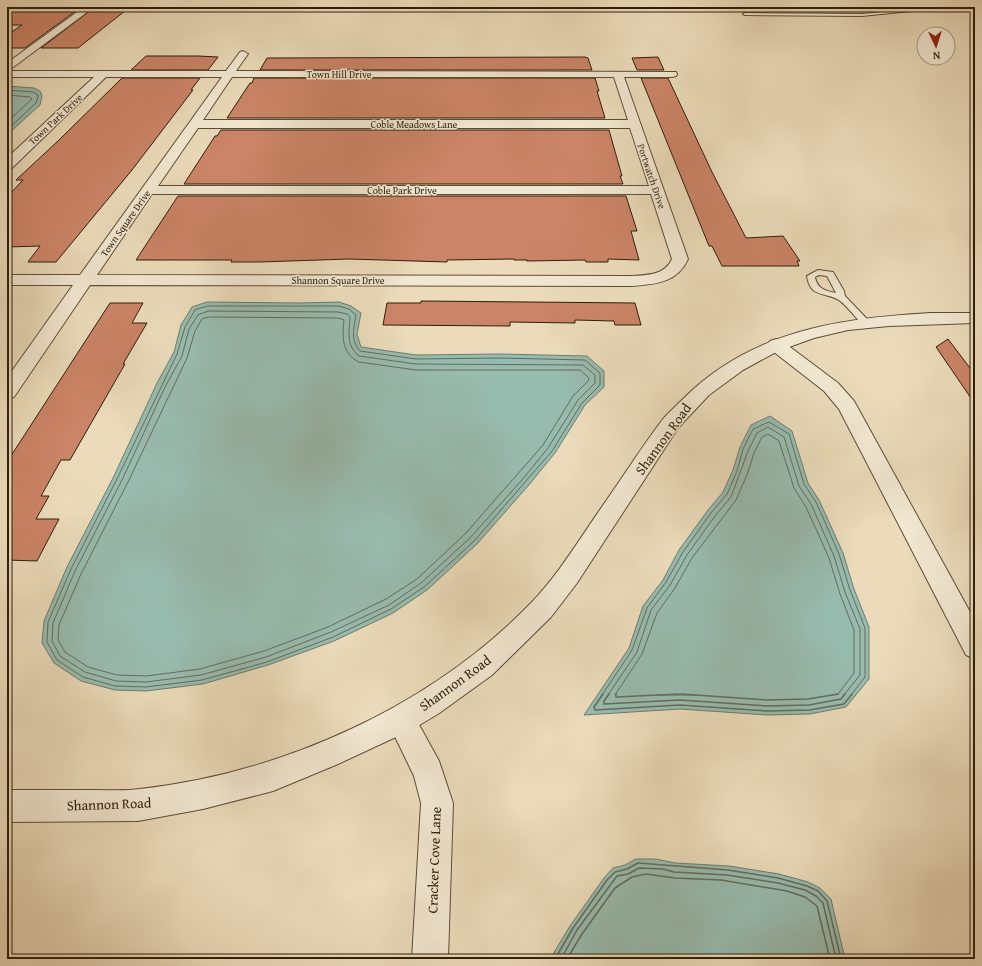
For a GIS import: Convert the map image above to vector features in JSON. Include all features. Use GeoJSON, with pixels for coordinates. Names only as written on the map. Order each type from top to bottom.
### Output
{"type":"FeatureCollection","features":[{"type":"Feature","properties":{"kind":"street"},"geometry":{"type":"LineString","coordinates":[[7,68],[90,7]]}},
{"type":"Feature","properties":{"kind":"street","name":"Town Square Drive"},"geometry":{"type":"LineString","coordinates":[[7,392],[243,54]]}},
{"type":"Feature","properties":{"kind":"street","name":"Town Hill Drive"},"geometry":{"type":"LineString","coordinates":[[7,74],[672,74]]}},
{"type":"Feature","properties":{"kind":"street","name":"Town Park Drive"},"geometry":{"type":"LineString","coordinates":[[7,165],[103,74]]}},
{"type":"Feature","properties":{"kind":"street","name":"Portwatch Drive"},"geometry":{"type":"LineString","coordinates":[[618,74],[680,259],[678,265],[668,275]]}},
{"type":"Feature","properties":{"kind":"street","name":"Coble Meadows Lane"},"geometry":{"type":"LineString","coordinates":[[194,124],[635,124]]}},
{"type":"Feature","properties":{"kind":"street","name":"Coble Park Drive"},"geometry":{"type":"LineString","coordinates":[[148,190],[656,190]]}},
{"type":"Feature","properties":{"kind":"street","name":"Shannon Square Drive"},"geometry":{"type":"LineString","coordinates":[[7,280],[632,281],[646,280],[668,275]]}},
{"type":"Feature","properties":{"kind":"street","name":"Shannon Road"},"geometry":{"type":"LineString","coordinates":[[7,806],[138,805],[203,794],[273,776],[328,754],[400,720],[456,686],[482,666],[542,609],[568,576],[671,423],[703,388],[723,373],[743,361],[776,345],[812,332],[865,322],[918,318],[975,318]]}},
{"type":"Feature","properties":{"kind":"street"},"geometry":{"type":"LineString","coordinates":[[776,345],[831,387],[847,406],[975,647]]}},
{"type":"Feature","properties":{"kind":"street","name":"Cracker Cove Lane"},"geometry":{"type":"LineString","coordinates":[[400,720],[428,772],[437,803],[430,959]]}},
{"type":"Feature","properties":{"kind":"lane"},"geometry":{"type":"LineString","coordinates":[[745,14],[862,15],[911,10],[975,9]]}},
{"type":"Feature","properties":{"kind":"lane"},"geometry":{"type":"LineString","coordinates":[[842,297],[865,322]]}},
{"type":"Feature","properties":{"kind":"water"},"geometry":{"type":"Polygon","coordinates":[[[7,86],[34,88],[40,91],[42,96],[40,105],[7,135],[7,86]]]}},
{"type":"Feature","properties":{"kind":"water"},"geometry":{"type":"Polygon","coordinates":[[[207,302],[339,302],[351,306],[361,313],[357,334],[361,347],[416,355],[500,354],[587,356],[604,371],[604,387],[585,405],[555,453],[477,544],[427,590],[393,613],[334,641],[268,665],[203,684],[146,691],[115,690],[81,681],[54,663],[42,643],[44,621],[67,567],[114,476],[157,383],[174,352],[181,325],[192,307],[207,302]]]}},
{"type":"Feature","properties":{"kind":"water"},"geometry":{"type":"Polygon","coordinates":[[[770,416],[792,431],[808,483],[819,500],[843,553],[854,589],[869,627],[869,679],[846,707],[810,714],[767,715],[680,709],[584,715],[629,648],[643,606],[663,580],[679,550],[723,492],[733,470],[740,447],[751,425],[770,416]]]}},
{"type":"Feature","properties":{"kind":"water"},"geometry":{"type":"Polygon","coordinates":[[[636,859],[656,859],[675,863],[729,866],[779,874],[808,882],[820,888],[831,899],[845,959],[550,959],[570,926],[604,878],[613,868],[625,865],[636,859]]]}},
{"type":"Feature","properties":{"kind":"building"},"geometry":{"type":"Polygon","coordinates":[[[7,7],[81,7],[25,48],[7,48],[7,35],[22,25],[7,25],[7,7]]]}},
{"type":"Feature","properties":{"kind":"building"},"geometry":{"type":"Polygon","coordinates":[[[95,7],[130,7],[78,48],[41,48],[95,7]]]}},
{"type":"Feature","properties":{"kind":"building"},"geometry":{"type":"Polygon","coordinates":[[[146,56],[218,57],[208,70],[131,70],[146,56]]]}},
{"type":"Feature","properties":{"kind":"building"},"geometry":{"type":"Polygon","coordinates":[[[585,57],[588,58],[592,70],[260,70],[267,58],[585,57]]]}},
{"type":"Feature","properties":{"kind":"building"},"geometry":{"type":"Polygon","coordinates":[[[658,57],[664,70],[637,70],[632,58],[658,57]]]}},
{"type":"Feature","properties":{"kind":"building"},"geometry":{"type":"Polygon","coordinates":[[[122,78],[200,78],[191,90],[193,90],[132,170],[56,262],[28,262],[40,246],[7,247],[7,197],[23,180],[16,180],[122,78]]]}},
{"type":"Feature","properties":{"kind":"building"},"geometry":{"type":"Polygon","coordinates":[[[254,78],[595,78],[599,91],[597,91],[605,118],[227,118],[254,78]]]}},
{"type":"Feature","properties":{"kind":"building"},"geometry":{"type":"Polygon","coordinates":[[[641,78],[668,78],[712,172],[746,238],[783,236],[800,261],[797,261],[799,266],[722,266],[712,246],[709,246],[641,78]]]}},
{"type":"Feature","properties":{"kind":"building"},"geometry":{"type":"Polygon","coordinates":[[[221,130],[609,130],[623,184],[184,184],[215,136],[217,136],[221,130]]]}},
{"type":"Feature","properties":{"kind":"building"},"geometry":{"type":"Polygon","coordinates":[[[178,196],[626,196],[637,231],[631,231],[639,260],[608,259],[608,262],[586,262],[585,260],[527,261],[514,259],[447,260],[447,262],[349,259],[231,262],[232,260],[136,260],[178,196]]]}},
{"type":"Feature","properties":{"kind":"building"},"geometry":{"type":"Polygon","coordinates":[[[421,301],[635,303],[641,325],[615,325],[614,321],[575,320],[575,323],[510,322],[510,326],[383,325],[387,303],[421,303],[421,301]]]}},
{"type":"Feature","properties":{"kind":"building"},"geometry":{"type":"Polygon","coordinates":[[[110,303],[143,303],[132,323],[147,323],[70,460],[61,460],[41,496],[49,496],[36,519],[59,519],[37,561],[7,560],[7,462],[110,303]]]}},
{"type":"Feature","properties":{"kind":"building"},"geometry":{"type":"Polygon","coordinates":[[[948,339],[970,368],[975,368],[975,404],[936,347],[948,339]]]}}]}
